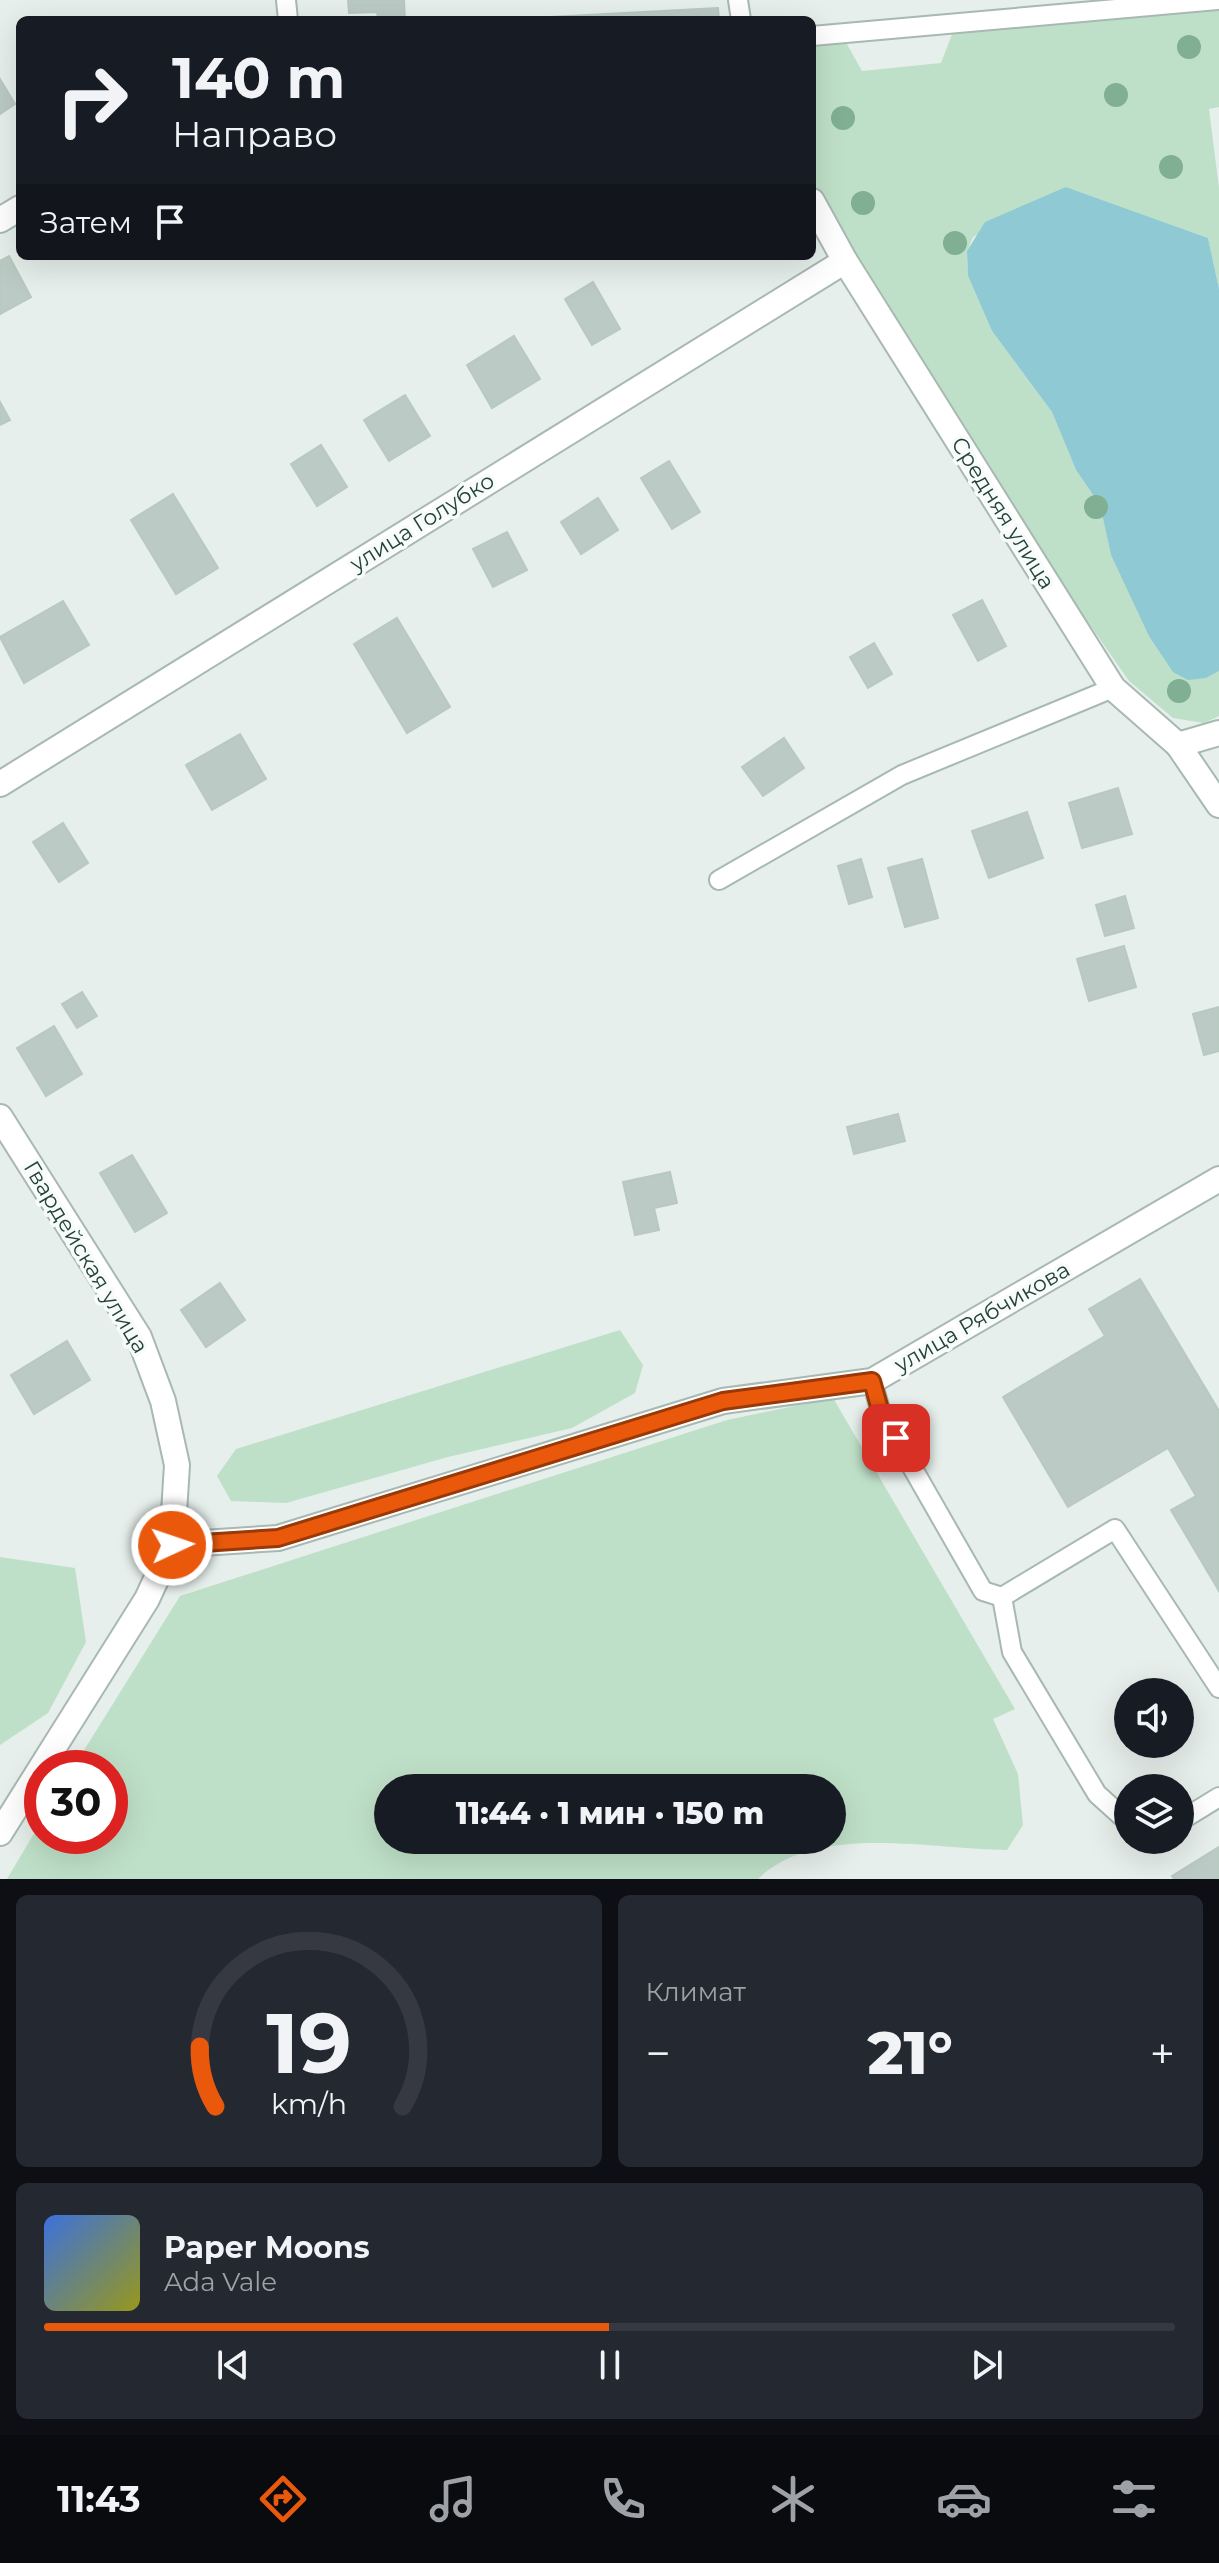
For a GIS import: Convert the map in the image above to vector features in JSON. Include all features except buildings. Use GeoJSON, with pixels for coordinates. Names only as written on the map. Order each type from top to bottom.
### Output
{"type":"FeatureCollection","features":[{"type":"Feature","properties":{"kind":"street","name":"Средняя улица"},"geometry":{"type":"LineString","coordinates":[[816,208],[845,261],[1113,688],[1178,745],[1219,805]]}},
{"type":"Feature","properties":{"kind":"street","name":"улица Голубко"},"geometry":{"type":"LineString","coordinates":[[0,784],[845,261]]}},
{"type":"Feature","properties":{"kind":"street"},"geometry":{"type":"LineString","coordinates":[[1178,745],[1219,733]]}},
{"type":"Feature","properties":{"kind":"street","name":"Гвардейская улица"},"geometry":{"type":"LineString","coordinates":[[0,1117],[139,1337],[163,1401],[177,1465],[172,1545]]}},
{"type":"Feature","properties":{"kind":"street","name":"улица Рябчикова"},"geometry":{"type":"LineString","coordinates":[[172,1545],[278,1538],[723,1401],[872,1381],[1219,1179]]}},
{"type":"Feature","properties":{"kind":"street"},"geometry":{"type":"LineString","coordinates":[[0,1833],[147,1599],[172,1545]]}},
{"type":"Feature","properties":{"kind":"lane"},"geometry":{"type":"LineString","coordinates":[[816,36],[1217,0]]}},
{"type":"Feature","properties":{"kind":"lane"},"geometry":{"type":"LineString","coordinates":[[719,880],[902,775],[1113,688]]}},
{"type":"Feature","properties":{"kind":"lane"},"geometry":{"type":"LineString","coordinates":[[872,1381],[881,1413],[983,1591],[1002,1597],[1115,1529],[1219,1688]]}},
{"type":"Feature","properties":{"kind":"lane"},"geometry":{"type":"LineString","coordinates":[[1002,1597],[1012,1652],[1097,1794],[1114,1809]]}},
{"type":"Feature","properties":{"kind":"lane"},"geometry":{"type":"LineString","coordinates":[[1194,1812],[1219,1797]]}},
{"type":"Feature","properties":{"kind":"green space"},"geometry":{"type":"Polygon","coordinates":[[[1219,4],[1219,107],[1209,109],[1219,188],[1219,289],[1208,238],[1066,187],[973,237],[967,252],[968,276],[992,331],[1052,412],[1076,470],[1100,505],[1111,555],[1206,678],[1219,671],[1219,716],[1204,723],[1173,718],[1129,681],[1067,592],[845,239],[816,187],[816,40],[843,37],[862,71],[941,63],[954,29],[1219,4]]]}},
{"type":"Feature","properties":{"kind":"green space"},"geometry":{"type":"Polygon","coordinates":[[[620,1330],[643,1365],[635,1393],[572,1428],[448,1457],[286,1503],[231,1501],[217,1476],[236,1449],[620,1330]]]}},
{"type":"Feature","properties":{"kind":"green space"},"geometry":{"type":"Polygon","coordinates":[[[833,1398],[1015,1709],[993,1719],[1018,1774],[1023,1825],[1007,1850],[911,1844],[846,1845],[846,1774],[374,1774],[374,1854],[800,1854],[782,1861],[758,1879],[7,1879],[24,1850],[24,1854],[128,1854],[128,1750],[84,1750],[180,1596],[727,1420],[833,1398]]]}},
{"type":"Feature","properties":{"kind":"green space"},"geometry":{"type":"Polygon","coordinates":[[[0,1557],[75,1568],[86,1642],[48,1713],[0,1745],[0,1557]]]}},
{"type":"Feature","properties":{"kind":"water"},"geometry":{"type":"Polygon","coordinates":[[[1066,187],[1208,238],[1219,289],[1219,671],[1206,678],[1188,680],[1173,672],[1149,636],[1111,555],[1100,505],[1076,470],[1052,412],[992,331],[968,276],[967,251],[985,222],[1066,187]]]}},
{"type":"Feature","properties":{"kind":"route"},"geometry":{"type":"LineString","coordinates":[[172,1545],[278,1538],[723,1401],[872,1381],[881,1413],[896,1438]]}}]}
